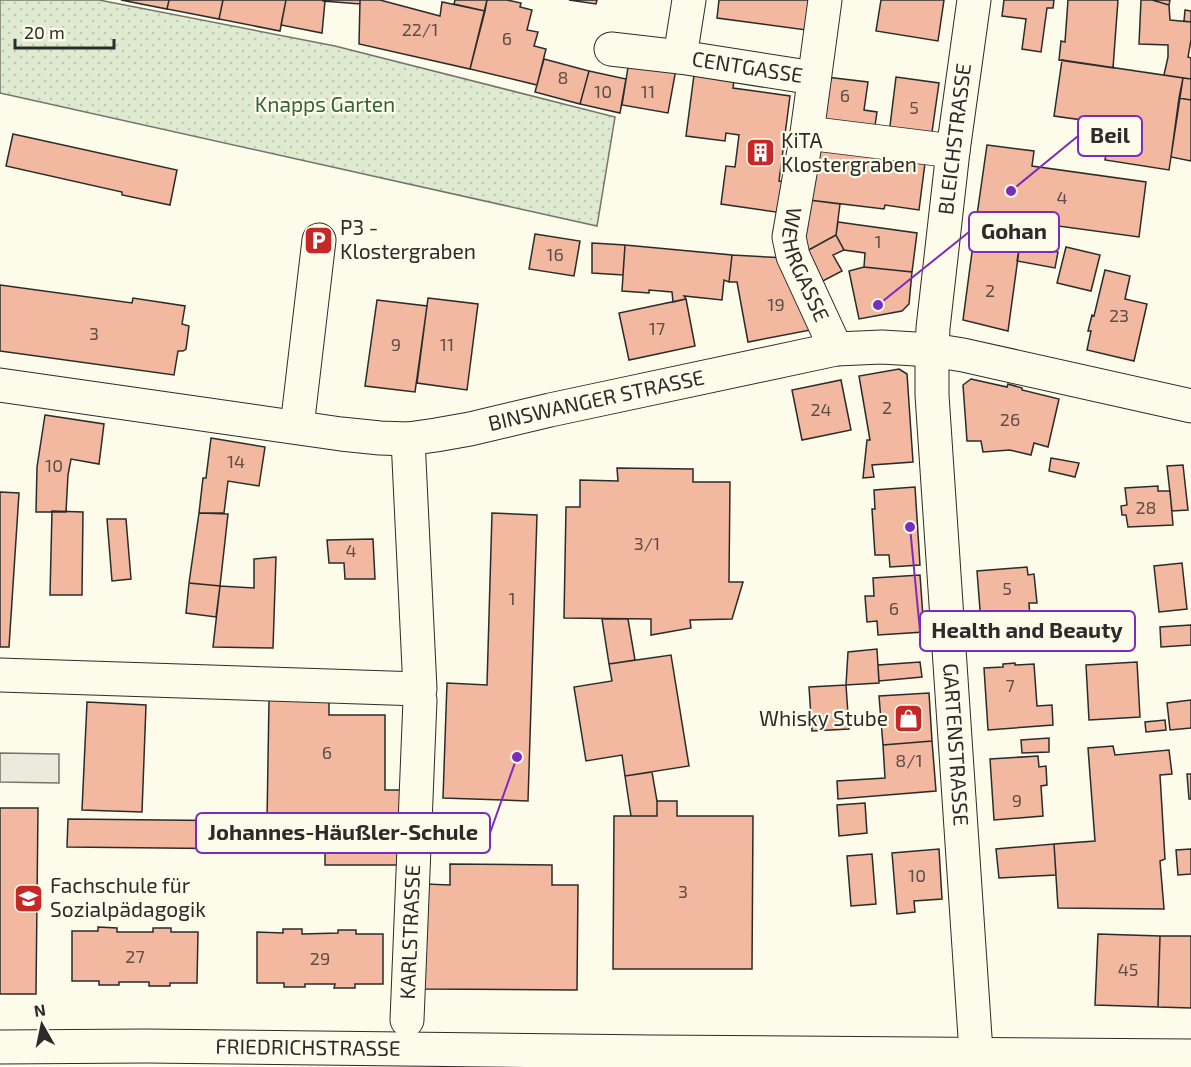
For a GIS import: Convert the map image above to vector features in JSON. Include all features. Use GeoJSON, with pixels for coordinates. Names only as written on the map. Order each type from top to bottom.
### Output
{"type":"FeatureCollection","features":[{"type":"Feature","properties":{"kind":"main road","name":"CENTGASSE"},"geometry":{"type":"LineString","coordinates":[[680,57],[689,0]]}},
{"type":"Feature","properties":{"kind":"main road","name":"WEHRGASSE"},"geometry":{"type":"LineString","coordinates":[[825,0],[807,133],[789,237],[793,256],[836,349]]}},
{"type":"Feature","properties":{"kind":"main road","name":"BLEICHSTRASSE"},"geometry":{"type":"LineString","coordinates":[[932,350],[953,151],[974,0]]}},
{"type":"Feature","properties":{"kind":"main road","name":"CENTGASSE"},"geometry":{"type":"LineString","coordinates":[[611,49],[680,57],[814,78]]}},
{"type":"Feature","properties":{"kind":"main road"},"geometry":{"type":"LineString","coordinates":[[807,133],[953,151]]}},
{"type":"Feature","properties":{"kind":"main road"},"geometry":{"type":"LineString","coordinates":[[297,427],[319,240]]}},
{"type":"Feature","properties":{"kind":"main road","name":"BINSWANGER STRASSE"},"geometry":{"type":"LineString","coordinates":[[0,385],[380,438],[408,439],[470,429],[836,349],[882,346],[963,355],[1191,406]]}},
{"type":"Feature","properties":{"kind":"main road","name":"GARTENSTRASSE"},"geometry":{"type":"LineString","coordinates":[[932,350],[932,395],[976,1060]]}},
{"type":"Feature","properties":{"kind":"main road","name":"KARLSTRASSE"},"geometry":{"type":"LineString","coordinates":[[407,1020],[420,694],[408,439]]}},
{"type":"Feature","properties":{"kind":"main road"},"geometry":{"type":"LineString","coordinates":[[0,675],[420,694]]}},
{"type":"Feature","properties":{"kind":"main road","name":"FRIEDRICHSTRASSE"},"geometry":{"type":"LineString","coordinates":[[0,1047],[146,1046],[488,1058],[976,1060],[1191,1056]]}},
{"type":"Feature","properties":{"kind":"green space","name":"Knapps Garten"},"geometry":{"type":"Polygon","coordinates":[[[0,0],[99,0],[335,46],[615,117],[597,226],[0,93],[0,0]]]}},
{"type":"Feature","properties":{"kind":"shaded area"},"geometry":{"type":"Polygon","coordinates":[[[0,753],[59,754],[59,783],[0,782],[0,753]]]}},
{"type":"Feature","properties":{"kind":"building"},"geometry":{"type":"Polygon","coordinates":[[[121,0],[169,0],[167,9],[121,0]]]}},
{"type":"Feature","properties":{"kind":"building"},"geometry":{"type":"Polygon","coordinates":[[[169,0],[223,0],[219,19],[167,9],[169,0]]]}},
{"type":"Feature","properties":{"kind":"building"},"geometry":{"type":"Polygon","coordinates":[[[223,0],[286,0],[280,31],[219,19],[223,0]]]}},
{"type":"Feature","properties":{"kind":"building"},"geometry":{"type":"Polygon","coordinates":[[[286,0],[325,1],[322,33],[281,25],[286,0]]]}},
{"type":"Feature","properties":{"kind":"building"},"geometry":{"type":"Polygon","coordinates":[[[360,0],[360,4],[323,1],[360,0]]]}},
{"type":"Feature","properties":{"kind":"building"},"geometry":{"type":"Polygon","coordinates":[[[360,0],[380,0],[440,16],[442,2],[485,11],[470,69],[359,44],[360,0]]]}},
{"type":"Feature","properties":{"kind":"building"},"geometry":{"type":"Polygon","coordinates":[[[455,0],[487,0],[485,11],[454,4],[455,0]]]}},
{"type":"Feature","properties":{"kind":"building"},"geometry":{"type":"Polygon","coordinates":[[[487,0],[521,3],[520,7],[532,10],[527,30],[538,32],[534,46],[546,49],[537,85],[470,69],[487,0]]]}},
{"type":"Feature","properties":{"kind":"building"},"geometry":{"type":"Polygon","coordinates":[[[569,0],[597,0],[596,4],[569,0]]]}},
{"type":"Feature","properties":{"kind":"building"},"geometry":{"type":"Polygon","coordinates":[[[719,0],[810,0],[806,30],[717,18],[719,0]]]}},
{"type":"Feature","properties":{"kind":"building"},"geometry":{"type":"Polygon","coordinates":[[[881,0],[944,0],[938,41],[876,31],[881,0]]]}},
{"type":"Feature","properties":{"kind":"building"},"geometry":{"type":"Polygon","coordinates":[[[1004,0],[1054,0],[1053,8],[1047,8],[1041,52],[1022,49],[1026,19],[1002,16],[1004,0]]]}},
{"type":"Feature","properties":{"kind":"building"},"geometry":{"type":"Polygon","coordinates":[[[1068,0],[1118,0],[1113,68],[1059,60],[1061,41],[1065,42],[1068,0]]]}},
{"type":"Feature","properties":{"kind":"building"},"geometry":{"type":"Polygon","coordinates":[[[1141,0],[1152,0],[1169,5],[1170,20],[1191,22],[1188,57],[1191,58],[1191,79],[1164,75],[1168,45],[1139,44],[1141,0]]]}},
{"type":"Feature","properties":{"kind":"building"},"geometry":{"type":"Polygon","coordinates":[[[1152,0],[1170,0],[1169,5],[1152,0]]]}},
{"type":"Feature","properties":{"kind":"building"},"geometry":{"type":"Polygon","coordinates":[[[1185,10],[1191,11],[1191,22],[1184,21],[1185,10]]]}},
{"type":"Feature","properties":{"kind":"building"},"geometry":{"type":"Polygon","coordinates":[[[544,59],[589,71],[580,104],[535,92],[544,59]]]}},
{"type":"Feature","properties":{"kind":"building"},"geometry":{"type":"Polygon","coordinates":[[[1062,60],[1183,78],[1169,170],[1105,160],[1111,124],[1054,116],[1062,60]]]}},
{"type":"Feature","properties":{"kind":"building"},"geometry":{"type":"Polygon","coordinates":[[[629,61],[676,69],[668,113],[622,105],[629,61]]]}},
{"type":"Feature","properties":{"kind":"building"},"geometry":{"type":"Polygon","coordinates":[[[589,71],[626,79],[620,113],[580,104],[589,71]]]}},
{"type":"Feature","properties":{"kind":"building","name":"KiTA Klostergraben"},"geometry":{"type":"Polygon","coordinates":[[[694,75],[734,80],[733,88],[790,96],[779,181],[786,182],[782,213],[721,204],[726,166],[735,167],[739,135],[726,133],[725,141],[686,136],[694,75]]]}},
{"type":"Feature","properties":{"kind":"building"},"geometry":{"type":"Polygon","coordinates":[[[826,77],[868,82],[864,110],[877,112],[874,132],[820,124],[826,77]]]}},
{"type":"Feature","properties":{"kind":"building"},"geometry":{"type":"Polygon","coordinates":[[[896,77],[939,83],[931,139],[889,134],[896,77]]]}},
{"type":"Feature","properties":{"kind":"building"},"geometry":{"type":"Polygon","coordinates":[[[1183,78],[1191,79],[1191,100],[1179,98],[1183,78]]]}},
{"type":"Feature","properties":{"kind":"building"},"geometry":{"type":"Polygon","coordinates":[[[1179,98],[1191,100],[1191,161],[1171,157],[1179,98]]]}},
{"type":"Feature","properties":{"kind":"building"},"geometry":{"type":"Polygon","coordinates":[[[13,134],[177,170],[170,205],[6,166],[13,134]]]}},
{"type":"Feature","properties":{"kind":"building"},"geometry":{"type":"Polygon","coordinates":[[[817,141],[926,155],[919,210],[885,205],[884,209],[809,200],[817,141]]]}},
{"type":"Feature","properties":{"kind":"building"},"geometry":{"type":"Polygon","coordinates":[[[987,145],[1034,151],[1032,166],[1146,182],[1139,237],[977,215],[987,145]]]}},
{"type":"Feature","properties":{"kind":"building"},"geometry":{"type":"Polygon","coordinates":[[[809,200],[840,204],[836,235],[805,252],[802,246],[809,200]]]}},
{"type":"Feature","properties":{"kind":"building"},"geometry":{"type":"Polygon","coordinates":[[[838,222],[917,233],[912,272],[864,267],[865,253],[844,250],[836,235],[838,222]]]}},
{"type":"Feature","properties":{"kind":"building"},"geometry":{"type":"Polygon","coordinates":[[[535,234],[580,241],[574,276],[529,269],[535,234]]]}},
{"type":"Feature","properties":{"kind":"building"},"geometry":{"type":"Polygon","coordinates":[[[836,235],[844,250],[833,255],[842,271],[821,282],[805,252],[836,235]]]}},
{"type":"Feature","properties":{"kind":"building"},"geometry":{"type":"Polygon","coordinates":[[[974,237],[1020,243],[1008,331],[963,320],[974,237]]]}},
{"type":"Feature","properties":{"kind":"building"},"geometry":{"type":"Polygon","coordinates":[[[592,243],[625,245],[623,275],[592,273],[592,243]]]}},
{"type":"Feature","properties":{"kind":"building"},"geometry":{"type":"Polygon","coordinates":[[[1020,244],[1058,252],[1055,268],[1017,261],[1020,244]]]}},
{"type":"Feature","properties":{"kind":"building"},"geometry":{"type":"Polygon","coordinates":[[[625,245],[732,255],[729,282],[724,280],[722,300],[684,296],[686,299],[673,302],[672,292],[622,291],[625,245]]]}},
{"type":"Feature","properties":{"kind":"building"},"geometry":{"type":"Polygon","coordinates":[[[1066,247],[1100,255],[1091,291],[1057,283],[1066,247]]]}},
{"type":"Feature","properties":{"kind":"building"},"geometry":{"type":"Polygon","coordinates":[[[732,255],[787,258],[821,328],[748,342],[737,282],[729,282],[732,255]]]}},
{"type":"Feature","properties":{"kind":"building"},"geometry":{"type":"Polygon","coordinates":[[[864,267],[912,272],[909,304],[902,311],[859,319],[849,271],[864,267]]]}},
{"type":"Feature","properties":{"kind":"building"},"geometry":{"type":"Polygon","coordinates":[[[1105,270],[1130,276],[1125,299],[1147,304],[1134,361],[1087,350],[1091,331],[1088,331],[1105,270]]]}},
{"type":"Feature","properties":{"kind":"building"},"geometry":{"type":"Polygon","coordinates":[[[0,285],[132,303],[133,298],[185,306],[182,324],[189,326],[186,349],[178,351],[174,375],[0,351],[0,285]]]}},
{"type":"Feature","properties":{"kind":"building"},"geometry":{"type":"Polygon","coordinates":[[[428,298],[478,304],[467,390],[417,383],[428,298]]]}},
{"type":"Feature","properties":{"kind":"building"},"geometry":{"type":"Polygon","coordinates":[[[686,299],[695,346],[629,360],[619,313],[686,299]]]}},
{"type":"Feature","properties":{"kind":"building"},"geometry":{"type":"Polygon","coordinates":[[[377,300],[427,306],[415,392],[365,386],[377,300]]]}},
{"type":"Feature","properties":{"kind":"building"},"geometry":{"type":"Polygon","coordinates":[[[899,369],[907,374],[913,462],[872,465],[874,477],[863,478],[867,440],[870,440],[859,376],[899,369]]]}},
{"type":"Feature","properties":{"kind":"building"},"geometry":{"type":"Polygon","coordinates":[[[971,379],[1007,387],[1008,384],[1022,388],[1022,390],[1059,399],[1048,447],[1034,443],[1031,455],[1010,450],[983,452],[981,441],[967,441],[963,385],[971,379]]]}},
{"type":"Feature","properties":{"kind":"building"},"geometry":{"type":"Polygon","coordinates":[[[841,380],[851,430],[802,440],[792,390],[841,380]]]}},
{"type":"Feature","properties":{"kind":"building"},"geometry":{"type":"Polygon","coordinates":[[[45,415],[104,424],[99,464],[71,459],[66,512],[36,512],[37,467],[45,415]]]}},
{"type":"Feature","properties":{"kind":"building"},"geometry":{"type":"Polygon","coordinates":[[[211,438],[265,447],[259,486],[228,481],[224,513],[199,513],[211,438]]]}},
{"type":"Feature","properties":{"kind":"building"},"geometry":{"type":"Polygon","coordinates":[[[1051,458],[1079,463],[1075,477],[1049,471],[1051,458]]]}},
{"type":"Feature","properties":{"kind":"building"},"geometry":{"type":"Polygon","coordinates":[[[1183,465],[1188,510],[1172,511],[1167,466],[1183,465]]]}},
{"type":"Feature","properties":{"kind":"building"},"geometry":{"type":"Polygon","coordinates":[[[617,468],[693,469],[693,482],[730,482],[729,582],[743,582],[732,619],[690,620],[691,628],[651,635],[651,619],[564,618],[566,507],[580,507],[580,480],[618,481],[617,468]]]}},
{"type":"Feature","properties":{"kind":"building"},"geometry":{"type":"Polygon","coordinates":[[[1158,486],[1158,491],[1170,491],[1173,525],[1128,527],[1126,515],[1122,515],[1121,506],[1127,505],[1125,488],[1158,486]]]}},
{"type":"Feature","properties":{"kind":"building"},"geometry":{"type":"Polygon","coordinates":[[[915,487],[920,565],[890,567],[889,555],[875,555],[872,509],[875,509],[874,490],[915,487]]]}},
{"type":"Feature","properties":{"kind":"building"},"geometry":{"type":"Polygon","coordinates":[[[0,492],[19,493],[9,647],[0,647],[0,492]]]}},
{"type":"Feature","properties":{"kind":"building"},"geometry":{"type":"Polygon","coordinates":[[[52,511],[83,512],[82,595],[50,595],[52,511]]]}},
{"type":"Feature","properties":{"kind":"building"},"geometry":{"type":"Polygon","coordinates":[[[199,513],[228,514],[220,586],[189,583],[199,513]]]}},
{"type":"Feature","properties":{"kind":"building"},"geometry":{"type":"Polygon","coordinates":[[[492,513],[537,515],[528,801],[443,798],[447,683],[487,685],[492,513]]]}},
{"type":"Feature","properties":{"kind":"building"},"geometry":{"type":"Polygon","coordinates":[[[107,519],[126,519],[131,579],[112,581],[107,519]]]}},
{"type":"Feature","properties":{"kind":"building"},"geometry":{"type":"Polygon","coordinates":[[[373,539],[375,579],[345,579],[344,563],[329,563],[327,540],[373,539]]]}},
{"type":"Feature","properties":{"kind":"building"},"geometry":{"type":"Polygon","coordinates":[[[276,557],[273,648],[213,647],[220,586],[254,588],[254,559],[276,557]]]}},
{"type":"Feature","properties":{"kind":"building"},"geometry":{"type":"Polygon","coordinates":[[[1182,563],[1187,609],[1159,612],[1154,566],[1182,563]]]}},
{"type":"Feature","properties":{"kind":"building"},"geometry":{"type":"Polygon","coordinates":[[[1027,567],[1028,575],[1034,574],[1037,603],[1029,603],[1031,632],[982,636],[977,571],[1027,567]]]}},
{"type":"Feature","properties":{"kind":"building"},"geometry":{"type":"Polygon","coordinates":[[[920,575],[924,632],[878,635],[877,621],[867,622],[865,596],[874,596],[873,578],[920,575]]]}},
{"type":"Feature","properties":{"kind":"building"},"geometry":{"type":"Polygon","coordinates":[[[189,583],[220,586],[216,617],[186,613],[189,583]]]}},
{"type":"Feature","properties":{"kind":"building"},"geometry":{"type":"Polygon","coordinates":[[[602,619],[628,619],[635,660],[609,664],[602,619]]]}},
{"type":"Feature","properties":{"kind":"building"},"geometry":{"type":"Polygon","coordinates":[[[1191,625],[1191,645],[1161,647],[1160,627],[1191,625]]]}},
{"type":"Feature","properties":{"kind":"building"},"geometry":{"type":"Polygon","coordinates":[[[877,649],[879,683],[846,685],[848,652],[877,649]]]}},
{"type":"Feature","properties":{"kind":"building"},"geometry":{"type":"Polygon","coordinates":[[[671,655],[689,766],[625,776],[622,755],[586,761],[574,687],[612,681],[609,664],[671,655]]]}},
{"type":"Feature","properties":{"kind":"building"},"geometry":{"type":"Polygon","coordinates":[[[920,662],[922,677],[879,681],[878,665],[920,662]]]}},
{"type":"Feature","properties":{"kind":"building"},"geometry":{"type":"Polygon","coordinates":[[[1137,662],[1140,717],[1089,720],[1086,665],[1137,662]]]}},
{"type":"Feature","properties":{"kind":"building"},"geometry":{"type":"Polygon","coordinates":[[[1015,663],[1015,665],[1034,664],[1037,706],[1052,705],[1053,725],[988,730],[984,668],[1003,667],[1003,664],[1015,663]]]}},
{"type":"Feature","properties":{"kind":"building"},"geometry":{"type":"Polygon","coordinates":[[[846,685],[849,729],[812,731],[809,687],[846,685]]]}},
{"type":"Feature","properties":{"kind":"building"},"geometry":{"type":"Polygon","coordinates":[[[929,693],[932,741],[883,745],[879,696],[929,693]]]}},
{"type":"Feature","properties":{"kind":"building"},"geometry":{"type":"Polygon","coordinates":[[[269,700],[329,700],[329,715],[385,715],[385,790],[403,790],[402,865],[325,865],[325,822],[267,821],[269,700]]]}},
{"type":"Feature","properties":{"kind":"building"},"geometry":{"type":"Polygon","coordinates":[[[1191,700],[1191,728],[1170,730],[1167,703],[1191,700]]]}},
{"type":"Feature","properties":{"kind":"building"},"geometry":{"type":"Polygon","coordinates":[[[87,702],[146,705],[142,812],[82,810],[87,702]]]}},
{"type":"Feature","properties":{"kind":"building"},"geometry":{"type":"Polygon","coordinates":[[[1165,720],[1166,730],[1146,732],[1145,722],[1165,720]]]}},
{"type":"Feature","properties":{"kind":"building"},"geometry":{"type":"Polygon","coordinates":[[[1049,738],[1049,752],[1022,753],[1021,740],[1049,738]]]}},
{"type":"Feature","properties":{"kind":"building"},"geometry":{"type":"Polygon","coordinates":[[[932,741],[936,791],[838,799],[837,781],[885,778],[883,745],[932,741]]]}},
{"type":"Feature","properties":{"kind":"building"},"geometry":{"type":"Polygon","coordinates":[[[1113,746],[1115,755],[1169,750],[1172,774],[1160,775],[1165,859],[1160,861],[1164,909],[1058,908],[1054,844],[1095,841],[1088,748],[1113,746]]]}},
{"type":"Feature","properties":{"kind":"building"},"geometry":{"type":"Polygon","coordinates":[[[1038,756],[1039,767],[1046,766],[1047,785],[1041,786],[1043,816],[994,820],[990,759],[1038,756]]]}},
{"type":"Feature","properties":{"kind":"building"},"geometry":{"type":"Polygon","coordinates":[[[652,772],[657,816],[631,816],[625,776],[652,772]]]}},
{"type":"Feature","properties":{"kind":"building"},"geometry":{"type":"Polygon","coordinates":[[[1187,774],[1191,774],[1191,799],[1189,799],[1187,774]]]}},
{"type":"Feature","properties":{"kind":"building"},"geometry":{"type":"Polygon","coordinates":[[[657,801],[677,801],[677,816],[753,816],[752,969],[613,969],[614,816],[657,816],[657,801]]]}},
{"type":"Feature","properties":{"kind":"building"},"geometry":{"type":"Polygon","coordinates":[[[865,803],[867,833],[839,836],[837,805],[865,803]]]}},
{"type":"Feature","properties":{"kind":"building"},"geometry":{"type":"Polygon","coordinates":[[[0,808],[38,808],[36,994],[0,994],[0,808]]]}},
{"type":"Feature","properties":{"kind":"building"},"geometry":{"type":"Polygon","coordinates":[[[68,819],[267,821],[267,849],[67,847],[68,819]]]}},
{"type":"Feature","properties":{"kind":"building"},"geometry":{"type":"Polygon","coordinates":[[[1054,844],[1056,875],[999,878],[996,849],[1054,844]]]}},
{"type":"Feature","properties":{"kind":"building"},"geometry":{"type":"Polygon","coordinates":[[[939,849],[942,899],[914,901],[915,912],[897,914],[892,853],[939,849]]]}},
{"type":"Feature","properties":{"kind":"building"},"geometry":{"type":"Polygon","coordinates":[[[1191,849],[1191,874],[1178,875],[1176,850],[1191,849]]]}},
{"type":"Feature","properties":{"kind":"building"},"geometry":{"type":"Polygon","coordinates":[[[872,854],[876,904],[851,906],[847,856],[872,854]]]}},
{"type":"Feature","properties":{"kind":"building"},"geometry":{"type":"Polygon","coordinates":[[[450,864],[552,865],[552,885],[578,885],[577,990],[424,989],[425,884],[450,885],[450,864]]]}},
{"type":"Feature","properties":{"kind":"building"},"geometry":{"type":"Polygon","coordinates":[[[98,927],[117,928],[117,932],[153,932],[153,928],[171,928],[171,932],[198,932],[197,983],[149,986],[149,982],[99,985],[99,981],[72,981],[72,931],[98,931],[98,927]]]}},
{"type":"Feature","properties":{"kind":"building"},"geometry":{"type":"Polygon","coordinates":[[[283,929],[302,929],[302,934],[356,930],[356,934],[383,934],[383,984],[355,984],[355,988],[334,988],[335,984],[284,987],[284,983],[257,983],[257,932],[283,933],[283,929]]]}},
{"type":"Feature","properties":{"kind":"building"},"geometry":{"type":"Polygon","coordinates":[[[1098,934],[1160,936],[1158,1007],[1095,1005],[1098,934]]]}},
{"type":"Feature","properties":{"kind":"building"},"geometry":{"type":"Polygon","coordinates":[[[1160,936],[1191,936],[1191,1008],[1158,1007],[1160,936]]]}},
{"type":"Feature","properties":{"kind":"place","name":"KiTA Klostergraben"},"geometry":{"type":"Point","coordinates":[760,153]}},
{"type":"Feature","properties":{"kind":"place","name":"Beil"},"geometry":{"type":"Point","coordinates":[1011,191]}},
{"type":"Feature","properties":{"kind":"place","name":"P3 - Klostergraben"},"geometry":{"type":"Point","coordinates":[319,240]}},
{"type":"Feature","properties":{"kind":"place","name":"Gohan"},"geometry":{"type":"Point","coordinates":[878,305]}},
{"type":"Feature","properties":{"kind":"place","name":"Health and Beauty"},"geometry":{"type":"Point","coordinates":[910,527]}},
{"type":"Feature","properties":{"kind":"place","name":"Whisky Stube"},"geometry":{"type":"Point","coordinates":[909,719]}},
{"type":"Feature","properties":{"kind":"place","name":"Johannes-Häußler-Schule"},"geometry":{"type":"Point","coordinates":[517,757]}},
{"type":"Feature","properties":{"kind":"place","name":"Fachschule für Sozialpädagogik"},"geometry":{"type":"Point","coordinates":[29,898]}}]}
